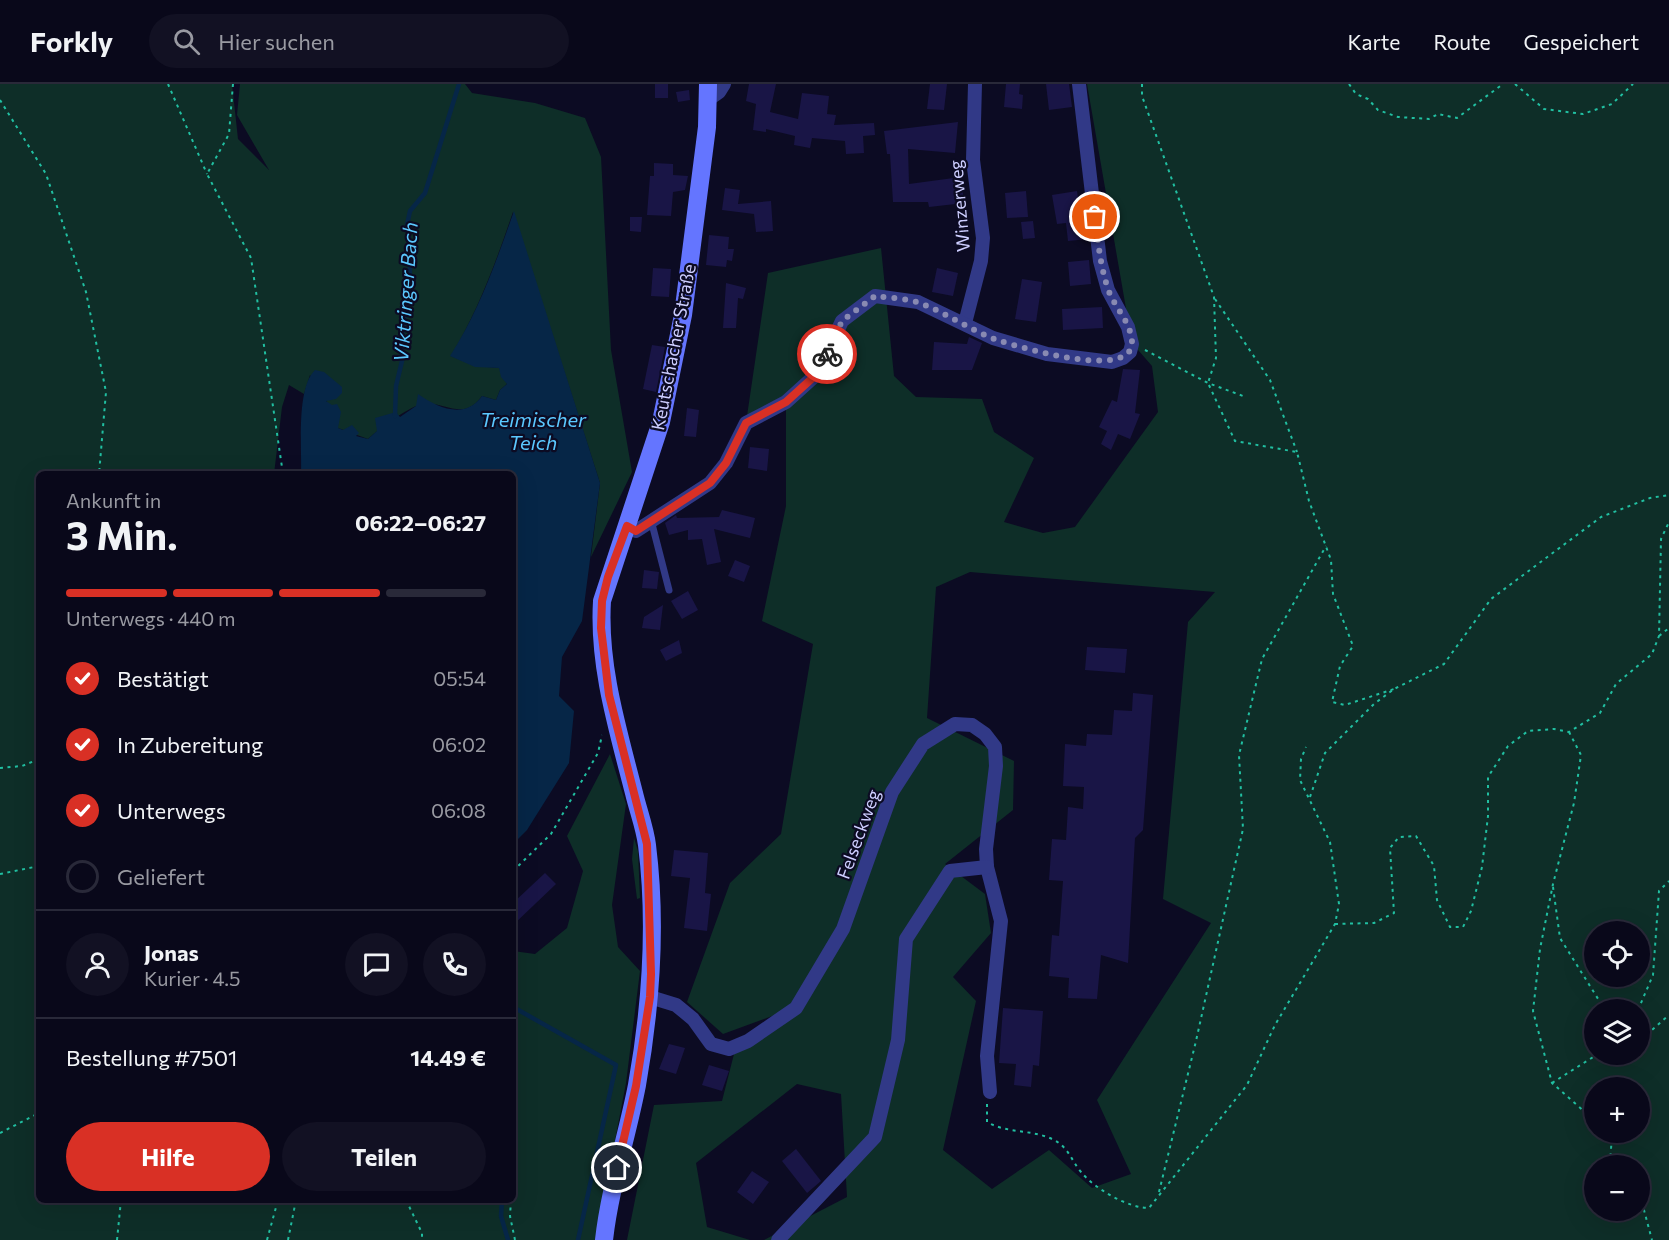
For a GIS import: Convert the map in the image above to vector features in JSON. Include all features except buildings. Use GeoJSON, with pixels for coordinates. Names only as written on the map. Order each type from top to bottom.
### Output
{"type":"FeatureCollection","features":[{"type":"Feature","properties":{"kind":"main road","name":"Keutschacher Straße"},"geometry":{"type":"LineString","coordinates":[[604,1240],[607,1210],[636,1086],[650,997],[651,928],[647,844],[609,695],[601,628],[602,601],[608,577],[661,422],[683,315],[709,91]]}},
{"type":"Feature","properties":{"kind":"street"},"geometry":{"type":"LineString","coordinates":[[709,91],[719,92],[724,84]]}},
{"type":"Feature","properties":{"kind":"street","name":"Winzerweg"},"geometry":{"type":"LineString","coordinates":[[965,323],[981,261],[983,238],[973,160],[975,84]]}},
{"type":"Feature","properties":{"kind":"street"},"geometry":{"type":"LineString","coordinates":[[627,526],[636,531],[650,519],[710,483],[726,463],[746,423],[786,402],[818,373],[842,321],[875,296],[918,302],[993,338],[1047,354],[1112,362],[1123,358],[1130,352],[1132,344],[1128,327],[1108,290],[1100,261],[1078,84]]}},
{"type":"Feature","properties":{"kind":"street","name":"Felseckweg"},"geometry":{"type":"LineString","coordinates":[[650,997],[676,1005],[693,1019],[711,1044],[729,1049],[748,1041],[795,1008],[843,929],[892,792],[923,744],[955,724],[972,724],[985,734],[995,747],[996,766],[986,849],[987,867],[1001,921],[987,1056],[990,1092]]}},
{"type":"Feature","properties":{"kind":"street"},"geometry":{"type":"LineString","coordinates":[[778,1240],[875,1137],[898,1040],[906,939],[950,872],[987,867]]}},
{"type":"Feature","properties":{"kind":"lane"},"geometry":{"type":"LineString","coordinates":[[650,519],[669,590]]}},
{"type":"Feature","properties":{"kind":"path"},"geometry":{"type":"LineString","coordinates":[[168,84],[207,174],[251,258],[283,471]]}},
{"type":"Feature","properties":{"kind":"path"},"geometry":{"type":"LineString","coordinates":[[207,174],[229,134],[233,84]]}},
{"type":"Feature","properties":{"kind":"path"},"geometry":{"type":"LineString","coordinates":[[1142,84],[1142,96],[1214,297],[1270,380],[1297,452],[1309,501],[1331,560],[1333,594],[1353,646],[1340,666],[1332,702],[1346,705],[1394,689],[1444,664],[1491,599],[1601,517],[1650,498],[1669,495]]}},
{"type":"Feature","properties":{"kind":"path"},"geometry":{"type":"LineString","coordinates":[[1349,84],[1356,94],[1368,99],[1378,110],[1398,117],[1429,119],[1438,114],[1457,118],[1503,84]]}},
{"type":"Feature","properties":{"kind":"path"},"geometry":{"type":"LineString","coordinates":[[1515,84],[1544,109],[1583,114],[1612,104],[1634,84]]}},
{"type":"Feature","properties":{"kind":"path"},"geometry":{"type":"LineString","coordinates":[[0,100],[46,174],[86,292],[106,392],[99,471]]}},
{"type":"Feature","properties":{"kind":"path"},"geometry":{"type":"LineString","coordinates":[[1214,297],[1216,358],[1208,383],[1235,441],[1297,452]]}},
{"type":"Feature","properties":{"kind":"path"},"geometry":{"type":"LineString","coordinates":[[1132,344],[1208,383],[1243,396]]}},
{"type":"Feature","properties":{"kind":"path"},"geometry":{"type":"LineString","coordinates":[[1335,924],[1374,923],[1394,913],[1390,848],[1399,837],[1416,836],[1434,866],[1437,900],[1450,927],[1463,927],[1471,911],[1482,867],[1488,816],[1488,777],[1508,746],[1528,731],[1554,729],[1569,732],[1600,713],[1616,684],[1652,654],[1659,636],[1661,539],[1669,522]]}},
{"type":"Feature","properties":{"kind":"path"},"geometry":{"type":"LineString","coordinates":[[1158,1195],[1197,1041],[1244,829],[1239,755],[1263,659],[1326,545]]}},
{"type":"Feature","properties":{"kind":"path"},"geometry":{"type":"LineString","coordinates":[[1659,636],[1669,628]]}},
{"type":"Feature","properties":{"kind":"path"},"geometry":{"type":"LineString","coordinates":[[1310,799],[1325,753],[1374,704],[1394,689]]}},
{"type":"Feature","properties":{"kind":"path"},"geometry":{"type":"LineString","coordinates":[[516,868],[550,834],[598,753],[603,730]]}},
{"type":"Feature","properties":{"kind":"path"},"geometry":{"type":"LineString","coordinates":[[1569,732],[1581,755],[1574,803],[1553,884],[1540,950],[1533,1011],[1552,1083],[1584,1111]]}},
{"type":"Feature","properties":{"kind":"path"},"geometry":{"type":"LineString","coordinates":[[990,1092],[986,1108],[987,1122],[999,1129],[1031,1132],[1055,1140],[1072,1154],[1081,1172],[1114,1197],[1135,1208],[1149,1208],[1247,1085],[1275,1025],[1335,924],[1339,904],[1330,842],[1300,780],[1300,759],[1306,747]]}},
{"type":"Feature","properties":{"kind":"path"},"geometry":{"type":"LineString","coordinates":[[0,768],[22,766],[36,760]]}},
{"type":"Feature","properties":{"kind":"path"},"geometry":{"type":"LineString","coordinates":[[0,873],[36,867]]}},
{"type":"Feature","properties":{"kind":"path"},"geometry":{"type":"LineString","coordinates":[[1643,999],[1653,975],[1659,891],[1669,881]]}},
{"type":"Feature","properties":{"kind":"path"},"geometry":{"type":"LineString","coordinates":[[1553,884],[1560,938],[1598,999]]}},
{"type":"Feature","properties":{"kind":"path"},"geometry":{"type":"LineString","coordinates":[[1650,1032],[1669,1015]]}},
{"type":"Feature","properties":{"kind":"path"},"geometry":{"type":"LineString","coordinates":[[1552,1083],[1584,1063]]}},
{"type":"Feature","properties":{"kind":"path"},"geometry":{"type":"LineString","coordinates":[[0,1133],[36,1115]]}},
{"type":"Feature","properties":{"kind":"path"},"geometry":{"type":"LineString","coordinates":[[117,1240],[121,1203]]}},
{"type":"Feature","properties":{"kind":"path"},"geometry":{"type":"LineString","coordinates":[[267,1240],[278,1203]]}},
{"type":"Feature","properties":{"kind":"path"},"geometry":{"type":"LineString","coordinates":[[288,1240],[295,1203]]}},
{"type":"Feature","properties":{"kind":"path"},"geometry":{"type":"LineString","coordinates":[[407,1203],[422,1233],[422,1240]]}},
{"type":"Feature","properties":{"kind":"path"},"geometry":{"type":"LineString","coordinates":[[511,1203],[510,1216],[515,1240]]}},
{"type":"Feature","properties":{"kind":"path"},"geometry":{"type":"LineString","coordinates":[[1647,1221],[1652,1240]]}},
{"type":"Feature","properties":{"kind":"green space"},"geometry":{"type":"Polygon","coordinates":[[[0,84],[232,84],[238,139],[269,170],[237,115],[240,84],[465,84],[472,93],[535,103],[585,118],[601,157],[611,350],[632,472],[591,557],[600,483],[513,212],[486,286],[451,356],[475,366],[499,368],[507,384],[500,390],[496,400],[482,396],[474,404],[459,409],[434,404],[416,406],[404,412],[368,439],[338,428],[330,407],[310,375],[304,394],[289,385],[282,407],[274,471],[36,471],[36,1203],[516,1203],[516,951],[535,954],[567,928],[583,871],[567,836],[610,754],[626,804],[612,905],[618,947],[640,971],[626,1083],[596,1240],[0,1240],[0,84]]]}},
{"type":"Feature","properties":{"kind":"green space"},"geometry":{"type":"Polygon","coordinates":[[[1087,84],[1669,84],[1669,1240],[764,1240],[847,1197],[841,1094],[797,1084],[696,1163],[707,1227],[750,1240],[627,1240],[654,1105],[722,1101],[734,1054],[794,1008],[723,1034],[687,1002],[730,883],[781,834],[813,644],[762,621],[786,506],[786,403],[746,423],[768,273],[881,248],[894,376],[916,397],[982,399],[994,432],[1034,458],[1004,522],[1043,533],[1075,527],[1158,412],[1152,366],[1132,343],[1087,84]],[[970,572],[936,587],[927,718],[1014,761],[1013,810],[945,864],[985,894],[991,933],[953,977],[976,1001],[943,1150],[992,1189],[1049,1150],[1092,1188],[1131,1174],[1097,1100],[1211,923],[1163,899],[1188,622],[1215,592],[970,572]]]}},
{"type":"Feature","properties":{"kind":"green space"},"geometry":{"type":"Polygon","coordinates":[[[634,838],[638,851],[640,898],[637,899],[632,859],[634,838]]]}},
{"type":"Feature","properties":{"kind":"water","name":"Treimischer Teich"},"geometry":{"type":"Polygon","coordinates":[[[514,211],[600,483],[582,621],[562,657],[559,696],[574,711],[569,763],[527,830],[516,841],[516,471],[301,471],[302,404],[309,379],[315,370],[324,372],[342,387],[342,393],[336,399],[326,401],[332,405],[337,404],[341,412],[338,428],[343,430],[352,425],[359,433],[356,436],[368,439],[377,431],[375,418],[396,412],[400,417],[416,406],[418,394],[434,404],[460,410],[468,408],[482,396],[496,400],[500,390],[507,384],[501,377],[499,368],[475,367],[450,356],[478,304],[514,211]]]}},
{"type":"Feature","properties":{"kind":"waterway","name":"Viktringer Bach"},"geometry":{"type":"LineString","coordinates":[[395,416],[396,386],[402,361],[402,335],[409,285],[411,252],[407,225],[410,211],[425,193],[459,84]]}},
{"type":"Feature","properties":{"kind":"waterway","name":"Viktringer Bach"},"geometry":{"type":"LineString","coordinates":[[516,1009],[616,1065],[578,1240]]}},
{"type":"Feature","properties":{"kind":"waterway"},"geometry":{"type":"LineString","coordinates":[[502,1203],[501,1216],[508,1240]]}},
{"type":"Feature","properties":{"kind":"way so far"},"geometry":{"type":"LineString","coordinates":[[827,354],[842,321],[875,296],[918,302],[993,338],[1047,354],[1112,362],[1123,358],[1130,352],[1132,344],[1128,327],[1108,290],[1100,261],[1095,217]]}},
{"type":"Feature","properties":{"kind":"route"},"geometry":{"type":"LineString","coordinates":[[617,1168],[636,1086],[650,997],[651,928],[647,844],[609,695],[601,628],[602,601],[608,577],[627,526],[636,531],[650,519],[710,483],[726,463],[746,423],[786,402],[818,373],[827,354]]}}]}
